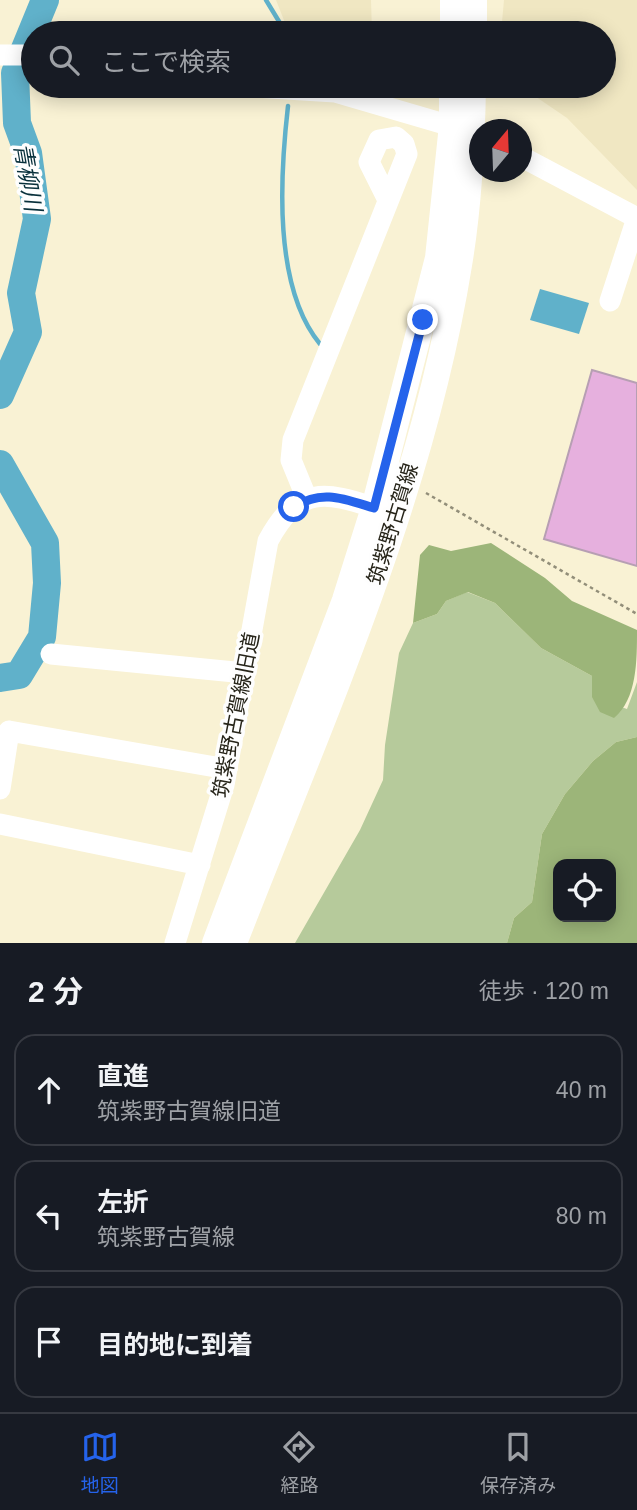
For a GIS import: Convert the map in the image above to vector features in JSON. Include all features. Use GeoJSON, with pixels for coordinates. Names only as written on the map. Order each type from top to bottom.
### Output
{"type":"FeatureCollection","features":[{"type":"Feature","properties":{"kind":"main road"},"geometry":{"type":"LineString","coordinates":[[453,0],[453,21]]}},
{"type":"Feature","properties":{"kind":"main road"},"geometry":{"type":"LineString","coordinates":[[474,0],[474,21]]}},
{"type":"Feature","properties":{"kind":"main road","name":"筑紫野古賀線"},"geometry":{"type":"LineString","coordinates":[[215,943],[345,600],[386,511],[408,483],[442,351],[459,266],[469,188],[468,131],[456,98]]}},
{"type":"Feature","properties":{"kind":"main road","name":"筑紫野古賀線"},"geometry":{"type":"LineString","coordinates":[[234,943],[369,603],[438,258],[468,131],[472,98]]}},
{"type":"Feature","properties":{"kind":"street"},"geometry":{"type":"LineString","coordinates":[[355,98],[468,131]]}},
{"type":"Feature","properties":{"kind":"street"},"geometry":{"type":"LineString","coordinates":[[532,162],[637,218],[610,301]]}},
{"type":"Feature","properties":{"kind":"street"},"geometry":{"type":"LineString","coordinates":[[386,511],[332,495],[307,499],[291,460],[293,440],[388,200]]}},
{"type":"Feature","properties":{"kind":"street","name":"筑紫野古賀線旧道"},"geometry":{"type":"LineString","coordinates":[[175,943],[227,769],[268,541],[279,520],[307,499]]}},
{"type":"Feature","properties":{"kind":"street"},"geometry":{"type":"LineString","coordinates":[[51,654],[245,673]]}},
{"type":"Feature","properties":{"kind":"street"},"geometry":{"type":"LineString","coordinates":[[0,789],[9,731],[227,769]]}},
{"type":"Feature","properties":{"kind":"street"},"geometry":{"type":"LineString","coordinates":[[0,824],[200,865]]}},
{"type":"Feature","properties":{"kind":"path"},"geometry":{"type":"LineString","coordinates":[[408,483],[484,523],[637,614]]}},
{"type":"Feature","properties":{"kind":"shaded area"},"geometry":{"type":"Polygon","coordinates":[[[276,0],[371,0],[372,21],[284,21],[276,0]]]}},
{"type":"Feature","properties":{"kind":"shaded area"},"geometry":{"type":"Polygon","coordinates":[[[504,0],[637,0],[637,190],[567,118],[538,98],[616,98],[616,21],[502,21],[504,0]]]}},
{"type":"Feature","properties":{"kind":"green space"},"geometry":{"type":"Polygon","coordinates":[[[491,543],[545,578],[572,601],[637,630],[636,666],[631,690],[622,710],[614,718],[600,712],[592,697],[592,676],[541,648],[495,603],[468,592],[446,601],[437,614],[413,623],[420,555],[429,545],[451,551],[491,543]]]}},
{"type":"Feature","properties":{"kind":"green space"},"geometry":{"type":"Polygon","coordinates":[[[467,592],[495,603],[541,648],[592,676],[593,697],[627,709],[637,682],[637,737],[616,742],[593,761],[565,794],[542,834],[532,902],[514,918],[507,943],[295,943],[360,830],[383,780],[385,745],[399,653],[413,623],[437,614],[446,601],[467,592]]]}},
{"type":"Feature","properties":{"kind":"green space"},"geometry":{"type":"Polygon","coordinates":[[[637,737],[637,943],[507,943],[514,918],[532,902],[542,834],[565,794],[593,761],[616,742],[637,737]]]}},
{"type":"Feature","properties":{"kind":"water"},"geometry":{"type":"Polygon","coordinates":[[[540,289],[589,303],[579,334],[530,320],[540,289]]]}},
{"type":"Feature","properties":{"kind":"building"},"geometry":{"type":"Polygon","coordinates":[[[592,370],[637,383],[637,566],[544,539],[592,370]]]}},
{"type":"Feature","properties":{"kind":"waterway","name":"青柳川"},"geometry":{"type":"LineString","coordinates":[[36,21],[45,0]]}},
{"type":"Feature","properties":{"kind":"waterway"},"geometry":{"type":"LineString","coordinates":[[266,0],[279,21]]}},
{"type":"Feature","properties":{"kind":"waterway","name":"青柳川"},"geometry":{"type":"LineString","coordinates":[[0,395],[28,332],[21,293],[37,219],[28,153],[17,123],[15,73],[21,58]]}},
{"type":"Feature","properties":{"kind":"waterway"},"geometry":{"type":"LineString","coordinates":[[288,106],[282,197],[287,262],[294,293],[305,320],[320,344]]}},
{"type":"Feature","properties":{"kind":"waterway","name":"青柳川"},"geometry":{"type":"LineString","coordinates":[[0,464],[45,543],[47,583],[42,637],[19,675],[0,678]]}},
{"type":"Feature","properties":{"kind":"route"},"geometry":{"type":"LineString","coordinates":[[294,507],[307,499],[332,495],[374,508],[423,320]]}}]}
